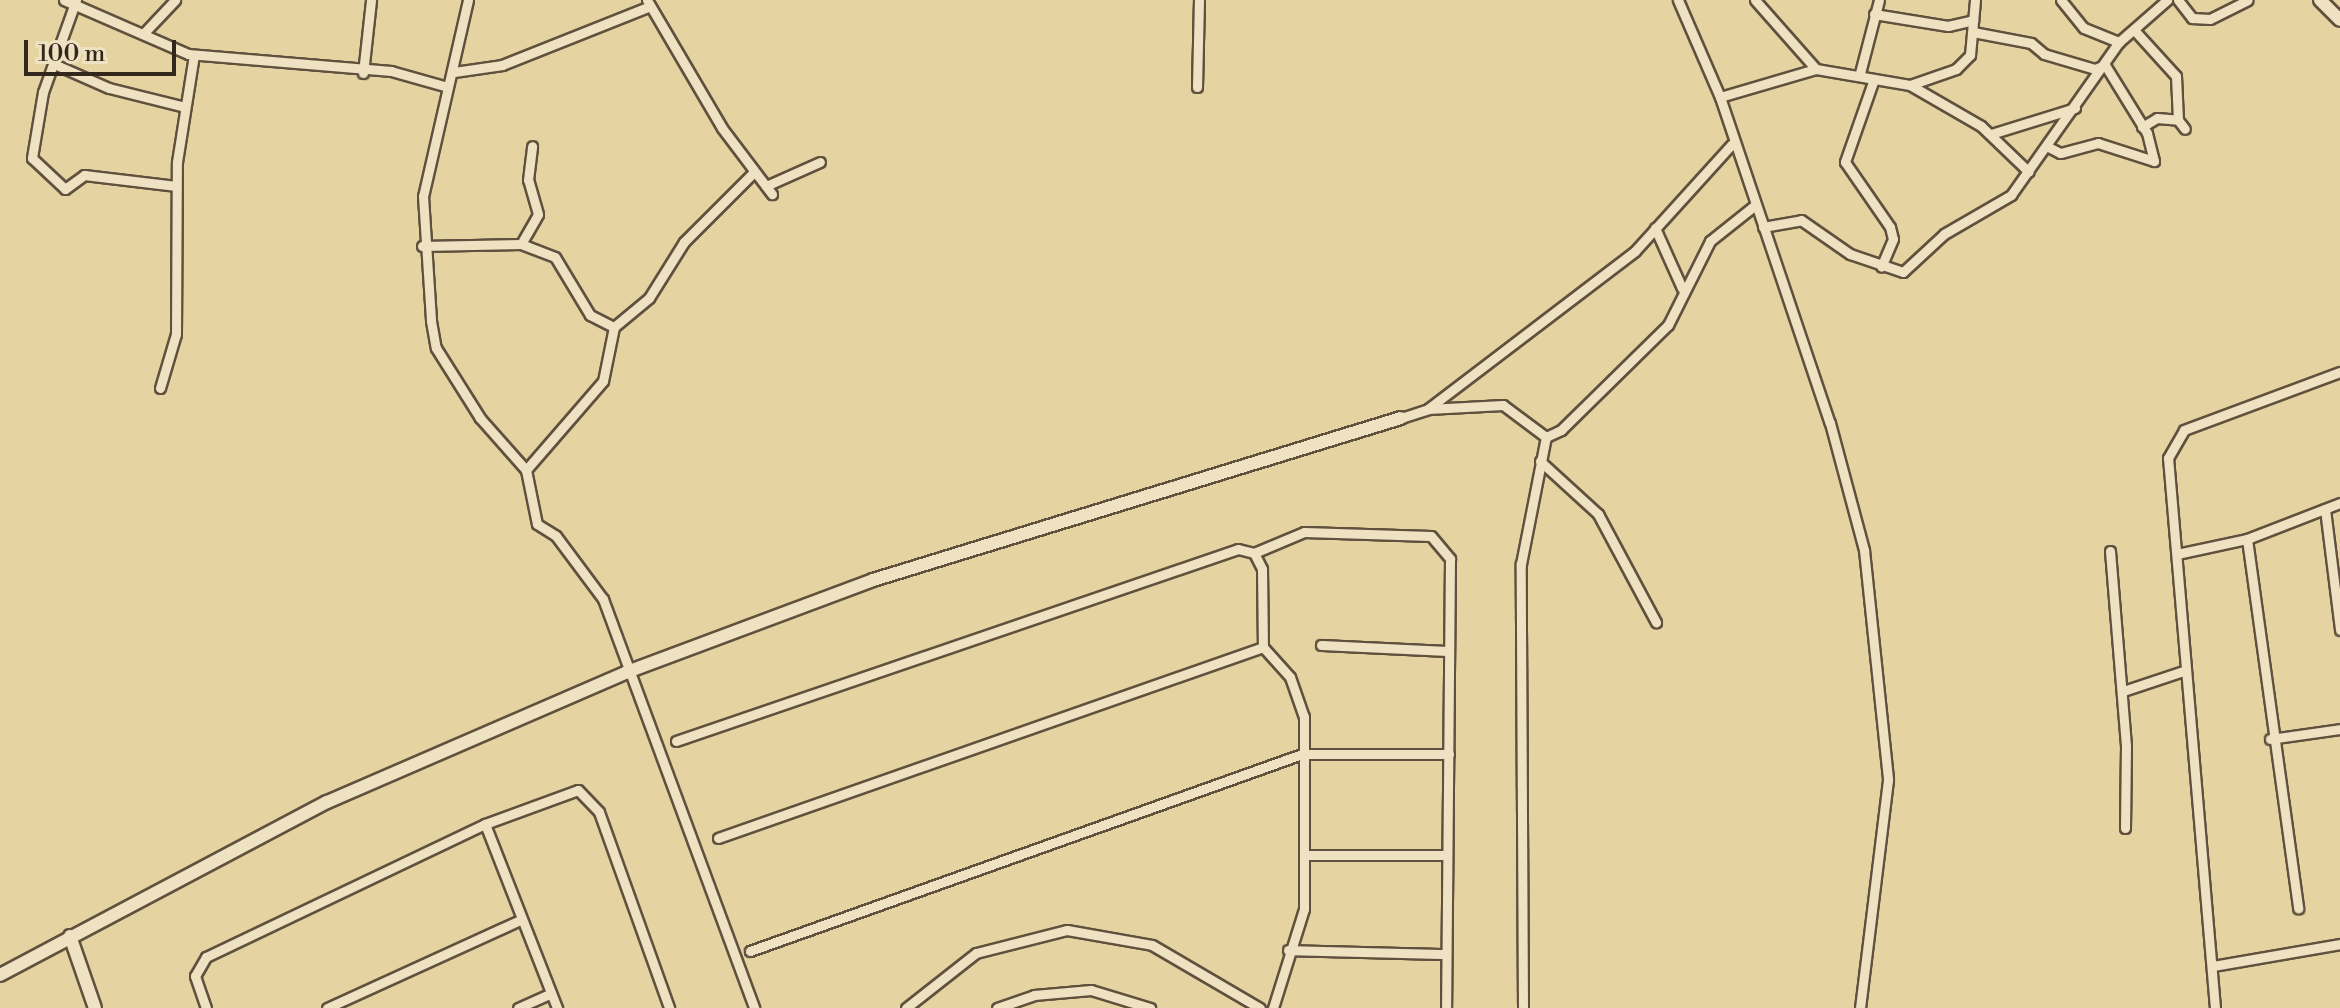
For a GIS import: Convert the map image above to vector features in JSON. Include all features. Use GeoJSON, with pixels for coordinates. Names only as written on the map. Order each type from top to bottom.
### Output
{"type":"FeatureCollection","features":[{"type":"Feature","properties":{"kind":"main road"},"geometry":{"type":"LineString","coordinates":[[2320,0],[2340,20]]}},
{"type":"Feature","properties":{"kind":"main road"},"geometry":{"type":"LineString","coordinates":[[0,975],[327,802],[627,672],[873,580],[1401,418]]}},
{"type":"Feature","properties":{"kind":"main road"},"geometry":{"type":"LineString","coordinates":[[70,936],[95,1008]]}},
{"type":"Feature","properties":{"kind":"street"},"geometry":{"type":"LineString","coordinates":[[143,34],[175,0]]}},
{"type":"Feature","properties":{"kind":"street"},"geometry":{"type":"LineString","coordinates":[[363,73],[371,0]]}},
{"type":"Feature","properties":{"kind":"street"},"geometry":{"type":"LineString","coordinates":[[468,0],[454,72],[425,184],[422,246],[436,348],[485,427],[526,470],[532,514],[603,599],[627,672],[754,1008]]}},
{"type":"Feature","properties":{"kind":"street"},"geometry":{"type":"LineString","coordinates":[[1197,87],[1199,0]]}},
{"type":"Feature","properties":{"kind":"street"},"geometry":{"type":"LineString","coordinates":[[1678,0],[1720,97],[1732,144],[1763,227],[1852,496],[1875,612],[1888,780],[1860,1008]]}},
{"type":"Feature","properties":{"kind":"street"},"geometry":{"type":"LineString","coordinates":[[1755,0],[1816,69]]}},
{"type":"Feature","properties":{"kind":"street"},"geometry":{"type":"LineString","coordinates":[[1860,73],[1879,0]]}},
{"type":"Feature","properties":{"kind":"street"},"geometry":{"type":"LineString","coordinates":[[1910,85],[1967,66],[1975,0]]}},
{"type":"Feature","properties":{"kind":"street"},"geometry":{"type":"LineString","coordinates":[[1763,227],[1801,220],[1881,267],[1903,272],[1944,234],[2011,195],[2048,147],[2119,42],[2167,0]]}},
{"type":"Feature","properties":{"kind":"street"},"geometry":{"type":"LineString","coordinates":[[2178,0],[2192,18],[2210,19],[2248,0]]}},
{"type":"Feature","properties":{"kind":"street"},"geometry":{"type":"LineString","coordinates":[[176,186],[84,175],[65,189],[46,176],[32,154],[72,1],[194,55],[363,73],[400,72],[448,87]]}},
{"type":"Feature","properties":{"kind":"street"},"geometry":{"type":"LineString","coordinates":[[2059,1],[2100,37],[2119,42]]}},
{"type":"Feature","properties":{"kind":"street"},"geometry":{"type":"LineString","coordinates":[[454,72],[502,65],[648,3],[753,173],[769,190],[820,162]]}},
{"type":"Feature","properties":{"kind":"street"},"geometry":{"type":"LineString","coordinates":[[1874,14],[1948,26],[1973,20]]}},
{"type":"Feature","properties":{"kind":"street"},"geometry":{"type":"LineString","coordinates":[[2135,31],[2176,76],[2178,120],[2185,129]]}},
{"type":"Feature","properties":{"kind":"street"},"geometry":{"type":"LineString","coordinates":[[1973,32],[2031,43],[2044,54],[2095,69],[2108,61]]}},
{"type":"Feature","properties":{"kind":"street"},"geometry":{"type":"LineString","coordinates":[[2048,147],[2060,153],[2098,143],[2154,161],[2142,127],[2108,61],[2100,37]]}},
{"type":"Feature","properties":{"kind":"street"},"geometry":{"type":"LineString","coordinates":[[160,388],[176,334],[176,186],[194,55]]}},
{"type":"Feature","properties":{"kind":"street"},"geometry":{"type":"LineString","coordinates":[[54,64],[109,88],[185,107]]}},
{"type":"Feature","properties":{"kind":"street"},"geometry":{"type":"LineString","coordinates":[[1720,97],[1816,69],[1860,73],[1874,79],[1910,85],[1991,134],[2029,172]]}},
{"type":"Feature","properties":{"kind":"street"},"geometry":{"type":"LineString","coordinates":[[1874,79],[1845,162],[1890,227],[1893,239],[1881,267]]}},
{"type":"Feature","properties":{"kind":"street"},"geometry":{"type":"LineString","coordinates":[[1991,134],[2075,108]]}},
{"type":"Feature","properties":{"kind":"street"},"geometry":{"type":"LineString","coordinates":[[2142,127],[2157,118],[2178,120]]}},
{"type":"Feature","properties":{"kind":"street"},"geometry":{"type":"LineString","coordinates":[[1428,409],[1530,336],[1655,228],[1732,144]]}},
{"type":"Feature","properties":{"kind":"street"},"geometry":{"type":"LineString","coordinates":[[521,244],[538,214],[528,180],[532,146]]}},
{"type":"Feature","properties":{"kind":"street"},"geometry":{"type":"LineString","coordinates":[[526,470],[603,381],[614,327],[649,298],[684,242],[753,173]]}},
{"type":"Feature","properties":{"kind":"street"},"geometry":{"type":"LineString","coordinates":[[1523,1008],[1521,564],[1546,437],[1577,419],[1668,325],[1682,288],[1723,226],[1754,206]]}},
{"type":"Feature","properties":{"kind":"street"},"geometry":{"type":"LineString","coordinates":[[1655,228],[1682,288]]}},
{"type":"Feature","properties":{"kind":"street"},"geometry":{"type":"LineString","coordinates":[[422,246],[521,244],[555,257],[590,315],[614,327]]}},
{"type":"Feature","properties":{"kind":"street"},"geometry":{"type":"LineString","coordinates":[[2215,1008],[2183,671],[2173,440],[2238,405],[2340,372]]}},
{"type":"Feature","properties":{"kind":"street"},"geometry":{"type":"LineString","coordinates":[[1401,418],[1428,409],[1503,405],[1546,437]]}},
{"type":"Feature","properties":{"kind":"street"},"geometry":{"type":"LineString","coordinates":[[1540,461],[1598,514],[1656,622]]}},
{"type":"Feature","properties":{"kind":"street"},"geometry":{"type":"LineString","coordinates":[[2177,554],[2247,539],[2340,503]]}},
{"type":"Feature","properties":{"kind":"street"},"geometry":{"type":"LineString","coordinates":[[2325,509],[2340,630]]}},
{"type":"Feature","properties":{"kind":"street"},"geometry":{"type":"LineString","coordinates":[[676,741],[1238,549],[1254,553],[1304,532],[1431,536],[1450,559],[1446,1008]]}},
{"type":"Feature","properties":{"kind":"street"},"geometry":{"type":"LineString","coordinates":[[2247,539],[2270,739],[2298,908]]}},
{"type":"Feature","properties":{"kind":"street"},"geometry":{"type":"LineString","coordinates":[[2110,551],[2123,691],[2125,828]]}},
{"type":"Feature","properties":{"kind":"street"},"geometry":{"type":"LineString","coordinates":[[1254,553],[1262,569],[1263,647],[1299,696],[1302,754],[1304,909],[1288,950],[1273,1008]]}},
{"type":"Feature","properties":{"kind":"street"},"geometry":{"type":"LineString","coordinates":[[1321,645],[1448,651]]}},
{"type":"Feature","properties":{"kind":"street"},"geometry":{"type":"LineString","coordinates":[[718,838],[1263,647]]}},
{"type":"Feature","properties":{"kind":"street"},"geometry":{"type":"LineString","coordinates":[[2123,691],[2183,671]]}},
{"type":"Feature","properties":{"kind":"street"},"geometry":{"type":"LineString","coordinates":[[2270,739],[2340,729]]}},
{"type":"Feature","properties":{"kind":"street"},"geometry":{"type":"LineString","coordinates":[[750,951],[1302,754],[1449,754]]}},
{"type":"Feature","properties":{"kind":"street"},"geometry":{"type":"LineString","coordinates":[[206,1008],[195,976],[206,957],[485,824],[563,793],[590,796],[669,1008]]}},
{"type":"Feature","properties":{"kind":"street"},"geometry":{"type":"LineString","coordinates":[[485,824],[557,1008]]}},
{"type":"Feature","properties":{"kind":"street"},"geometry":{"type":"LineString","coordinates":[[1305,855],[1446,855]]}},
{"type":"Feature","properties":{"kind":"street"},"geometry":{"type":"LineString","coordinates":[[327,1008],[522,919]]}},
{"type":"Feature","properties":{"kind":"street"},"geometry":{"type":"LineString","coordinates":[[906,1008],[976,953],[1067,930],[1152,945],[1260,1008]]}},
{"type":"Feature","properties":{"kind":"street"},"geometry":{"type":"LineString","coordinates":[[2213,966],[2340,944]]}},
{"type":"Feature","properties":{"kind":"street"},"geometry":{"type":"LineString","coordinates":[[1288,950],[1446,954]]}},
{"type":"Feature","properties":{"kind":"street"},"geometry":{"type":"LineString","coordinates":[[997,1008],[1034,995],[1091,990],[1150,1008]]}},
{"type":"Feature","properties":{"kind":"street"},"geometry":{"type":"LineString","coordinates":[[518,1008],[551,993]]}}]}
